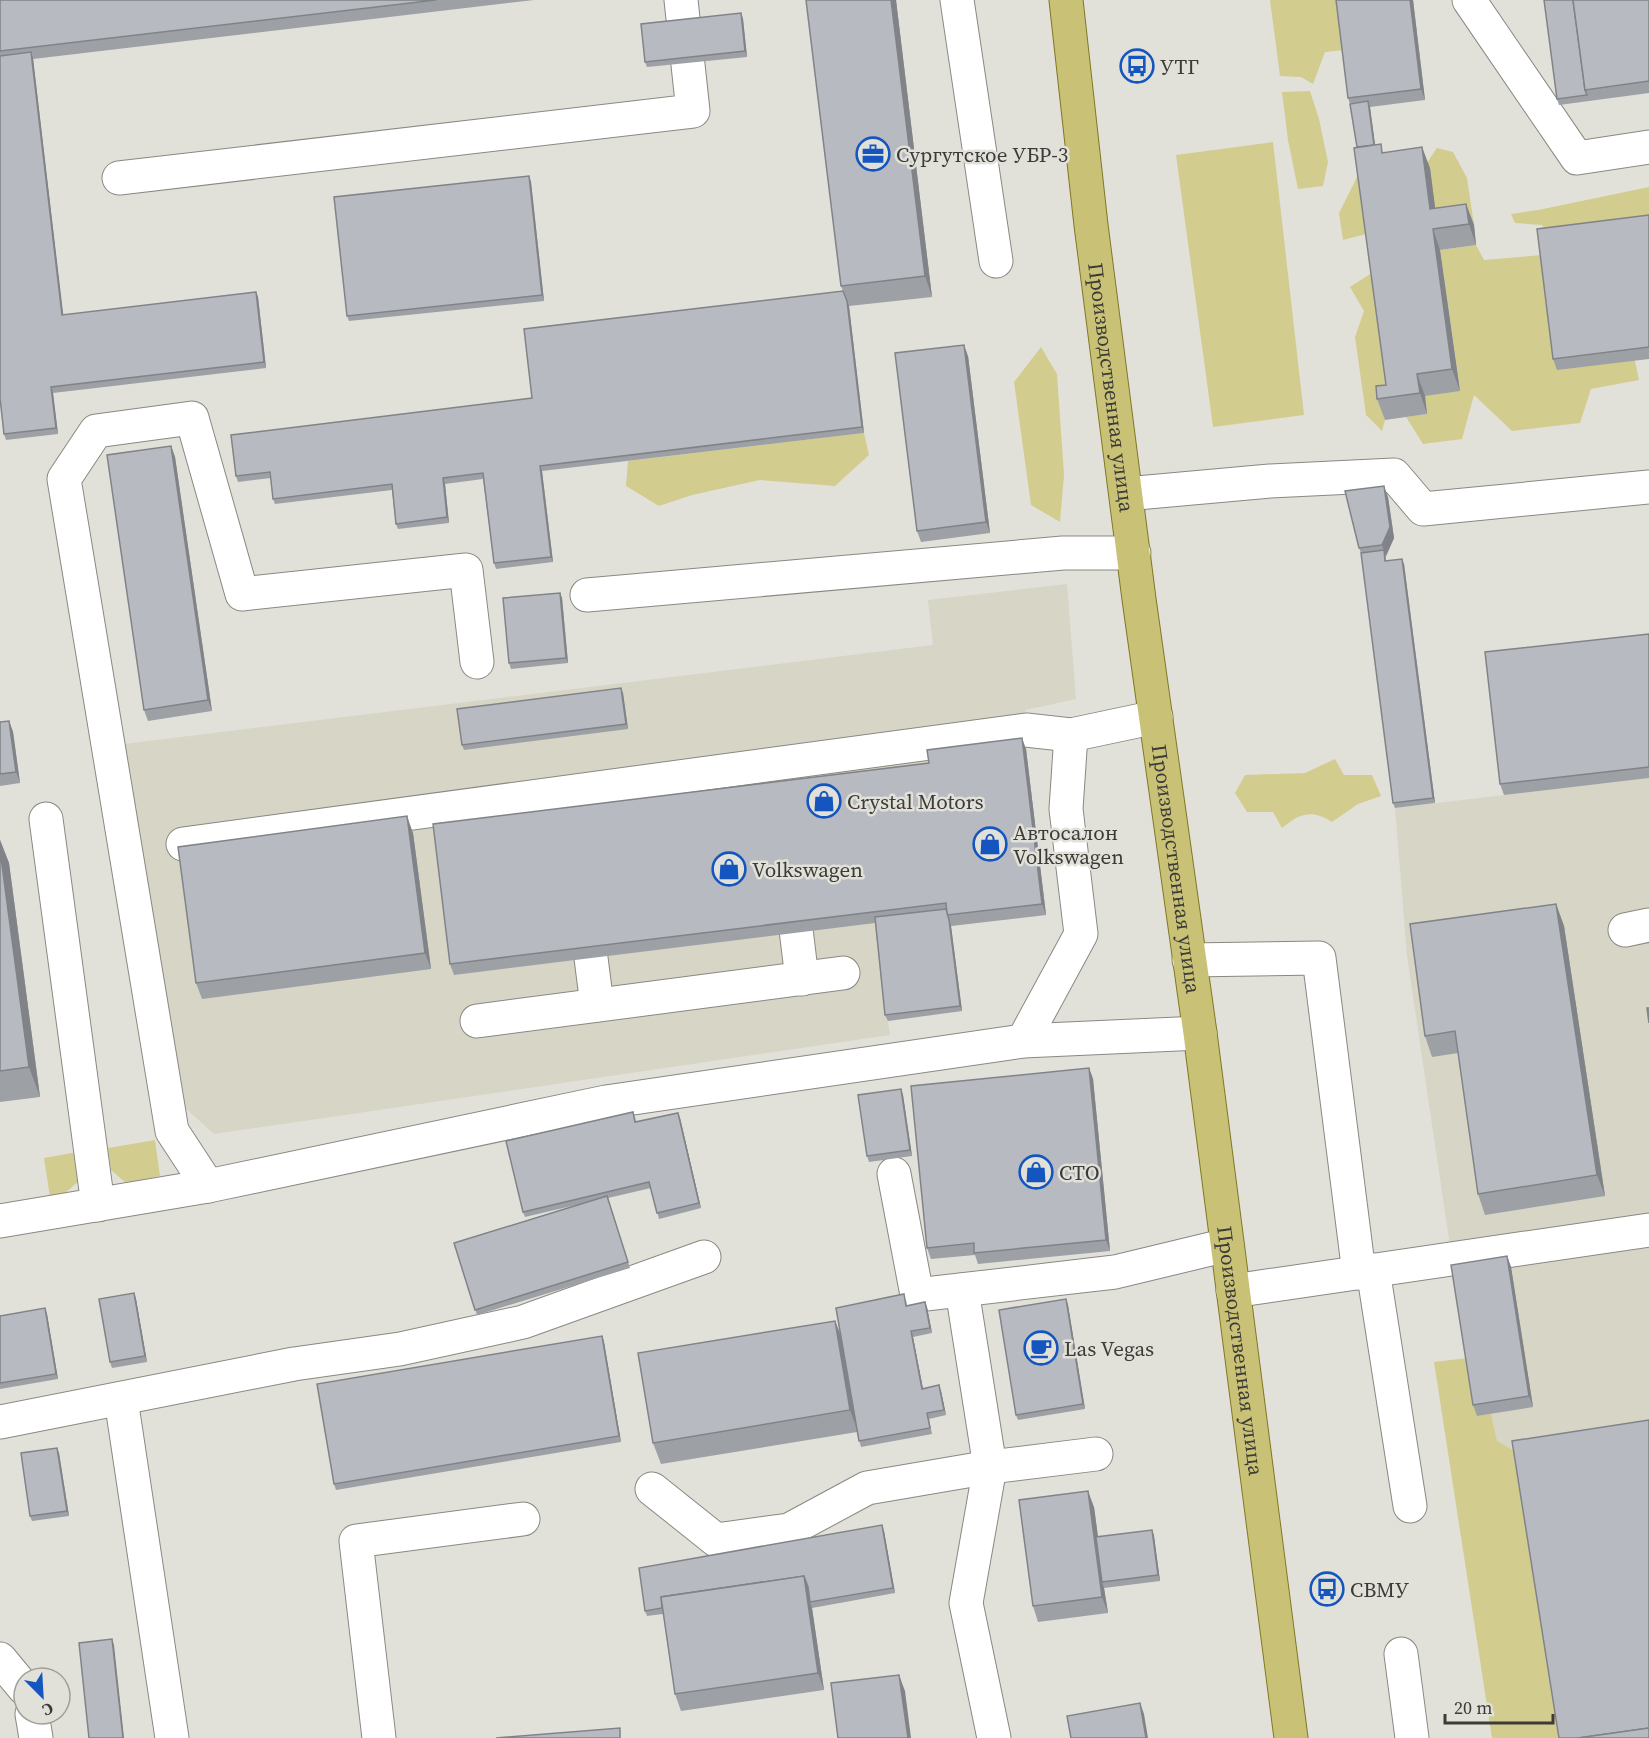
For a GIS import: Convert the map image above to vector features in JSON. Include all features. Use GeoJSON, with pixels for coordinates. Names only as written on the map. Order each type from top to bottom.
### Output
{"type":"FeatureCollection","features":[{"type":"Feature","properties":{"kind":"main road","name":"Производственная улица"},"geometry":{"type":"LineString","coordinates":[[1066,0],[1091,225],[1200,1033],[1291,1738]]}},
{"type":"Feature","properties":{"kind":"lane"},"geometry":{"type":"LineString","coordinates":[[119,178],[693,111],[681,0]]}},
{"type":"Feature","properties":{"kind":"lane"},"geometry":{"type":"LineString","coordinates":[[957,0],[996,261]]}},
{"type":"Feature","properties":{"kind":"lane"},"geometry":{"type":"LineString","coordinates":[[1469,0],[1577,158],[1649,147]]}},
{"type":"Feature","properties":{"kind":"lane"},"geometry":{"type":"LineString","coordinates":[[208,1186],[172,1131],[64,479],[96,431],[192,418],[242,594],[466,570],[477,662]]}},
{"type":"Feature","properties":{"kind":"lane"},"geometry":{"type":"LineString","coordinates":[[1126,494],[1394,475],[1424,509],[1649,487]]}},
{"type":"Feature","properties":{"kind":"lane"},"geometry":{"type":"LineString","coordinates":[[587,595],[1063,553],[1134,553]]}},
{"type":"Feature","properties":{"kind":"lane"},"geometry":{"type":"LineString","coordinates":[[183,844],[512,813],[778,779],[1026,730],[1071,735],[1156,717]]}},
{"type":"Feature","properties":{"kind":"lane"},"geometry":{"type":"LineString","coordinates":[[1023,1041],[1082,934],[1066,809],[1071,735]]}},
{"type":"Feature","properties":{"kind":"lane"},"geometry":{"type":"LineString","coordinates":[[46,819],[98,1205]]}},
{"type":"Feature","properties":{"kind":"lane"},"geometry":{"type":"LineString","coordinates":[[788,863],[802,979]]}},
{"type":"Feature","properties":{"kind":"lane"},"geometry":{"type":"LineString","coordinates":[[591,958],[597,1005]]}},
{"type":"Feature","properties":{"kind":"lane"},"geometry":{"type":"LineString","coordinates":[[1190,960],[1319,958],[1366,1272],[1410,1506]]}},
{"type":"Feature","properties":{"kind":"lane"},"geometry":{"type":"LineString","coordinates":[[477,1021],[843,973]]}},
{"type":"Feature","properties":{"kind":"lane"},"geometry":{"type":"LineString","coordinates":[[0,1221],[208,1186],[606,1102],[1023,1041],[1200,1033]]}},
{"type":"Feature","properties":{"kind":"lane"},"geometry":{"type":"LineString","coordinates":[[894,1174],[917,1295],[1115,1272],[1227,1245]]}},
{"type":"Feature","properties":{"kind":"lane"},"geometry":{"type":"LineString","coordinates":[[1233,1291],[1649,1230]]}},
{"type":"Feature","properties":{"kind":"lane"},"geometry":{"type":"LineString","coordinates":[[0,1422],[294,1364],[400,1349],[523,1323],[704,1257]]}},
{"type":"Feature","properties":{"kind":"lane"},"geometry":{"type":"LineString","coordinates":[[962,1290],[990,1467],[966,1603],[994,1738]]}},
{"type":"Feature","properties":{"kind":"lane"},"geometry":{"type":"LineString","coordinates":[[121,1399],[172,1738]]}},
{"type":"Feature","properties":{"kind":"lane"},"geometry":{"type":"LineString","coordinates":[[652,1489],[716,1540],[789,1530],[867,1488],[990,1467],[1096,1454]]}},
{"type":"Feature","properties":{"kind":"lane"},"geometry":{"type":"LineString","coordinates":[[379,1738],[356,1541],[523,1519]]}},
{"type":"Feature","properties":{"kind":"lane"},"geometry":{"type":"LineString","coordinates":[[1401,1654],[1412,1738]]}},
{"type":"Feature","properties":{"kind":"lane"},"geometry":{"type":"LineString","coordinates":[[0,1659],[12,1674]]}},
{"type":"Feature","properties":{"kind":"shaded area"},"geometry":{"type":"Polygon","coordinates":[[[1270,0],[1339,0],[1345,50],[1325,52],[1313,84],[1301,77],[1280,76],[1270,0]]]}},
{"type":"Feature","properties":{"kind":"shaded area"},"geometry":{"type":"Polygon","coordinates":[[[1310,91],[1319,119],[1328,162],[1323,186],[1298,189],[1288,140],[1282,92],[1310,91]]]}},
{"type":"Feature","properties":{"kind":"shaded area"},"geometry":{"type":"Polygon","coordinates":[[[1273,142],[1304,415],[1213,427],[1176,155],[1273,142]]]}},
{"type":"Feature","properties":{"kind":"shaded area"},"geometry":{"type":"Polygon","coordinates":[[[1437,148],[1453,152],[1467,178],[1474,225],[1438,230],[1422,170],[1437,148]]]}},
{"type":"Feature","properties":{"kind":"shaded area"},"geometry":{"type":"Polygon","coordinates":[[[1361,169],[1370,233],[1343,240],[1339,213],[1361,169]]]}},
{"type":"Feature","properties":{"kind":"shaded area"},"geometry":{"type":"Polygon","coordinates":[[[1649,187],[1649,226],[1553,238],[1542,225],[1515,223],[1511,214],[1538,210],[1649,187]]]}},
{"type":"Feature","properties":{"kind":"shaded area"},"geometry":{"type":"Polygon","coordinates":[[[1476,245],[1484,260],[1543,255],[1635,361],[1639,380],[1591,389],[1580,423],[1512,431],[1474,395],[1462,439],[1423,444],[1406,417],[1427,414],[1425,396],[1460,390],[1440,250],[1476,245]]]}},
{"type":"Feature","properties":{"kind":"shaded area"},"geometry":{"type":"Polygon","coordinates":[[[1375,271],[1394,406],[1383,408],[1385,420],[1382,431],[1366,415],[1355,337],[1364,311],[1350,287],[1375,271]]]}},
{"type":"Feature","properties":{"kind":"shaded area"},"geometry":{"type":"Polygon","coordinates":[[[1041,347],[1057,374],[1064,475],[1060,522],[1031,505],[1014,382],[1041,347]]]}},
{"type":"Feature","properties":{"kind":"shaded area"},"geometry":{"type":"Polygon","coordinates":[[[864,433],[869,455],[835,486],[760,480],[692,495],[659,506],[626,486],[628,461],[864,433]]]}},
{"type":"Feature","properties":{"kind":"shaded area"},"geometry":{"type":"Polygon","coordinates":[[[1067,584],[1076,699],[1025,710],[1026,749],[1046,915],[951,926],[962,1011],[888,1021],[890,1035],[214,1134],[183,1106],[124,744],[933,645],[928,600],[1067,584]]]}},
{"type":"Feature","properties":{"kind":"shaded area"},"geometry":{"type":"Polygon","coordinates":[[[1335,759],[1344,775],[1372,775],[1381,796],[1358,804],[1332,822],[1318,815],[1306,814],[1282,828],[1273,812],[1247,812],[1235,793],[1245,775],[1305,773],[1335,759]]]}},
{"type":"Feature","properties":{"kind":"shaded area"},"geometry":{"type":"Polygon","coordinates":[[[1649,778],[1649,1738],[1523,1738],[1407,956],[1395,808],[1649,778]]]}},
{"type":"Feature","properties":{"kind":"shaded area"},"geometry":{"type":"Polygon","coordinates":[[[155,1140],[160,1176],[126,1183],[111,1170],[108,1148],[155,1140]]]}},
{"type":"Feature","properties":{"kind":"shaded area"},"geometry":{"type":"Polygon","coordinates":[[[77,1152],[81,1179],[63,1195],[50,1197],[44,1158],[77,1152]]]}},
{"type":"Feature","properties":{"kind":"shaded area"},"geometry":{"type":"Polygon","coordinates":[[[1468,1358],[1477,1416],[1491,1414],[1497,1441],[1516,1452],[1561,1738],[1492,1738],[1434,1362],[1468,1358]]]}},
{"type":"Feature","properties":{"kind":"building"},"geometry":{"type":"Polygon","coordinates":[[[0,0],[436,0],[0,51],[0,0]]]}},
{"type":"Feature","properties":{"kind":"building","name":"Сургутское УБР-3"},"geometry":{"type":"Polygon","coordinates":[[[806,0],[891,0],[925,276],[841,286],[806,0]]]}},
{"type":"Feature","properties":{"kind":"building"},"geometry":{"type":"Polygon","coordinates":[[[1336,0],[1410,0],[1421,89],[1348,98],[1336,0]]]}},
{"type":"Feature","properties":{"kind":"building"},"geometry":{"type":"Polygon","coordinates":[[[1544,0],[1573,0],[1587,95],[1557,99],[1544,0]]]}},
{"type":"Feature","properties":{"kind":"building"},"geometry":{"type":"Polygon","coordinates":[[[1573,0],[1649,0],[1649,81],[1585,90],[1573,0]]]}},
{"type":"Feature","properties":{"kind":"building"},"geometry":{"type":"Polygon","coordinates":[[[741,13],[745,51],[645,62],[641,24],[741,13]]]}},
{"type":"Feature","properties":{"kind":"building"},"geometry":{"type":"Polygon","coordinates":[[[31,52],[62,315],[256,292],[264,362],[51,387],[56,428],[4,434],[0,398],[0,56],[31,52]]]}},
{"type":"Feature","properties":{"kind":"building"},"geometry":{"type":"Polygon","coordinates":[[[1368,101],[1374,145],[1357,147],[1350,104],[1368,101]]]}},
{"type":"Feature","properties":{"kind":"building"},"geometry":{"type":"Polygon","coordinates":[[[1381,144],[1382,153],[1422,147],[1430,209],[1466,204],[1469,224],[1433,229],[1452,369],[1417,374],[1420,393],[1377,399],[1376,386],[1386,385],[1354,148],[1381,144]]]}},
{"type":"Feature","properties":{"kind":"building"},"geometry":{"type":"Polygon","coordinates":[[[529,176],[542,295],[347,316],[334,197],[529,176]]]}},
{"type":"Feature","properties":{"kind":"building"},"geometry":{"type":"Polygon","coordinates":[[[1649,215],[1649,347],[1553,359],[1537,229],[1649,215]]]}},
{"type":"Feature","properties":{"kind":"building"},"geometry":{"type":"Polygon","coordinates":[[[843,291],[847,301],[862,427],[540,466],[551,557],[494,563],[483,473],[443,478],[447,517],[396,524],[392,484],[273,499],[270,472],[236,476],[231,435],[532,398],[524,329],[843,291]]]}},
{"type":"Feature","properties":{"kind":"building"},"geometry":{"type":"Polygon","coordinates":[[[964,345],[986,522],[917,531],[895,353],[964,345]]]}},
{"type":"Feature","properties":{"kind":"building"},"geometry":{"type":"Polygon","coordinates":[[[171,446],[208,700],[144,710],[107,455],[171,446]]]}},
{"type":"Feature","properties":{"kind":"building"},"geometry":{"type":"Polygon","coordinates":[[[1384,486],[1390,527],[1382,545],[1359,548],[1345,491],[1384,486]]]}},
{"type":"Feature","properties":{"kind":"building"},"geometry":{"type":"Polygon","coordinates":[[[1384,550],[1385,561],[1402,559],[1433,798],[1393,803],[1361,553],[1384,550]]]}},
{"type":"Feature","properties":{"kind":"building"},"geometry":{"type":"Polygon","coordinates":[[[560,593],[566,658],[509,663],[503,598],[560,593]]]}},
{"type":"Feature","properties":{"kind":"building"},"geometry":{"type":"Polygon","coordinates":[[[1649,634],[1649,767],[1500,784],[1485,652],[1649,634]]]}},
{"type":"Feature","properties":{"kind":"building"},"geometry":{"type":"Polygon","coordinates":[[[621,688],[626,724],[462,745],[457,709],[621,688]]]}},
{"type":"Feature","properties":{"kind":"building"},"geometry":{"type":"Polygon","coordinates":[[[9,721],[16,772],[0,774],[0,722],[9,721]]]}},
{"type":"Feature","properties":{"kind":"building"},"geometry":{"type":"Polygon","coordinates":[[[1022,738],[1042,904],[947,915],[946,903],[450,964],[433,824],[929,763],[927,750],[1022,738]]]}},
{"type":"Feature","properties":{"kind":"building"},"geometry":{"type":"Polygon","coordinates":[[[407,816],[425,953],[196,983],[178,847],[407,816]]]}},
{"type":"Feature","properties":{"kind":"building"},"geometry":{"type":"Polygon","coordinates":[[[0,850],[29,1067],[0,1071],[0,850]]]}},
{"type":"Feature","properties":{"kind":"building"},"geometry":{"type":"Polygon","coordinates":[[[1556,904],[1597,1175],[1478,1194],[1455,1031],[1425,1036],[1410,924],[1556,904]]]}},
{"type":"Feature","properties":{"kind":"building"},"geometry":{"type":"Polygon","coordinates":[[[946,909],[960,1006],[885,1015],[875,917],[946,909]]]}},
{"type":"Feature","properties":{"kind":"building","name":"СТО"},"geometry":{"type":"Polygon","coordinates":[[[1089,1068],[1106,1240],[974,1253],[974,1243],[927,1248],[911,1086],[1089,1068]]]}},
{"type":"Feature","properties":{"kind":"building"},"geometry":{"type":"Polygon","coordinates":[[[901,1089],[910,1150],[867,1156],[858,1095],[901,1089]]]}},
{"type":"Feature","properties":{"kind":"building"},"geometry":{"type":"Polygon","coordinates":[[[633,1112],[635,1122],[678,1113],[699,1203],[657,1213],[649,1182],[523,1212],[506,1141],[633,1112]]]}},
{"type":"Feature","properties":{"kind":"building"},"geometry":{"type":"Polygon","coordinates":[[[607,1196],[628,1262],[475,1310],[454,1243],[607,1196]]]}},
{"type":"Feature","properties":{"kind":"building"},"geometry":{"type":"Polygon","coordinates":[[[1507,1256],[1529,1396],[1473,1405],[1451,1265],[1507,1256]]]}},
{"type":"Feature","properties":{"kind":"building"},"geometry":{"type":"Polygon","coordinates":[[[134,1293],[145,1356],[110,1362],[99,1299],[134,1293]]]}},
{"type":"Feature","properties":{"kind":"building"},"geometry":{"type":"Polygon","coordinates":[[[904,1294],[906,1306],[925,1302],[930,1328],[911,1331],[922,1389],[939,1385],[944,1410],[927,1413],[930,1428],[859,1441],[836,1308],[904,1294]]]}},
{"type":"Feature","properties":{"kind":"building","name":"Las Vegas"},"geometry":{"type":"Polygon","coordinates":[[[1066,1299],[1083,1404],[1016,1415],[999,1310],[1066,1299]]]}},
{"type":"Feature","properties":{"kind":"building"},"geometry":{"type":"Polygon","coordinates":[[[45,1308],[56,1374],[0,1383],[0,1316],[45,1308]]]}},
{"type":"Feature","properties":{"kind":"building"},"geometry":{"type":"Polygon","coordinates":[[[835,1321],[850,1410],[653,1443],[638,1353],[835,1321]]]}},
{"type":"Feature","properties":{"kind":"building"},"geometry":{"type":"Polygon","coordinates":[[[602,1336],[619,1436],[334,1484],[317,1384],[602,1336]]]}},
{"type":"Feature","properties":{"kind":"building"},"geometry":{"type":"Polygon","coordinates":[[[1649,1420],[1649,1728],[1578,1738],[1559,1738],[1512,1441],[1649,1420]]]}},
{"type":"Feature","properties":{"kind":"building"},"geometry":{"type":"Polygon","coordinates":[[[57,1448],[67,1511],[30,1516],[21,1453],[57,1448]]]}},
{"type":"Feature","properties":{"kind":"building"},"geometry":{"type":"Polygon","coordinates":[[[1088,1491],[1102,1597],[1033,1606],[1019,1500],[1088,1491]]]}},
{"type":"Feature","properties":{"kind":"building"},"geometry":{"type":"Polygon","coordinates":[[[882,1525],[893,1588],[810,1602],[804,1576],[661,1597],[662,1608],[645,1611],[639,1568],[882,1525]]]}},
{"type":"Feature","properties":{"kind":"building"},"geometry":{"type":"Polygon","coordinates":[[[1152,1530],[1158,1575],[1102,1582],[1096,1537],[1152,1530]]]}},
{"type":"Feature","properties":{"kind":"building"},"geometry":{"type":"Polygon","coordinates":[[[804,1576],[818,1673],[675,1694],[661,1597],[804,1576]]]}},
{"type":"Feature","properties":{"kind":"building"},"geometry":{"type":"Polygon","coordinates":[[[112,1639],[123,1738],[89,1738],[79,1643],[112,1639]]]}},
{"type":"Feature","properties":{"kind":"building"},"geometry":{"type":"Polygon","coordinates":[[[899,1675],[908,1738],[838,1738],[831,1683],[899,1675]]]}},
{"type":"Feature","properties":{"kind":"building"},"geometry":{"type":"Polygon","coordinates":[[[1140,1703],[1146,1738],[1071,1738],[1067,1716],[1140,1703]]]}},
{"type":"Feature","properties":{"kind":"building"},"geometry":{"type":"Polygon","coordinates":[[[620,1728],[620,1738],[496,1738],[620,1728]]]}},
{"type":"Feature","properties":{"kind":"building"},"geometry":{"type":"Polygon","coordinates":[[[1649,1728],[1649,1738],[1578,1738],[1649,1728]]]}},
{"type":"Feature","properties":{"kind":"place","name":"УТГ"},"geometry":{"type":"Point","coordinates":[1137,66]}},
{"type":"Feature","properties":{"kind":"place","name":"Сургутское УБР-3"},"geometry":{"type":"Point","coordinates":[873,154]}},
{"type":"Feature","properties":{"kind":"place","name":"Crystal Motors"},"geometry":{"type":"Point","coordinates":[824,801]}},
{"type":"Feature","properties":{"kind":"place","name":"Автосалон Volkswagen"},"geometry":{"type":"Point","coordinates":[990,844]}},
{"type":"Feature","properties":{"kind":"place","name":"Volkswagen"},"geometry":{"type":"Point","coordinates":[729,869]}},
{"type":"Feature","properties":{"kind":"place","name":"СТО"},"geometry":{"type":"Point","coordinates":[1036,1172]}},
{"type":"Feature","properties":{"kind":"place","name":"Las Vegas"},"geometry":{"type":"Point","coordinates":[1041,1348]}},
{"type":"Feature","properties":{"kind":"place","name":"СВМУ"},"geometry":{"type":"Point","coordinates":[1327,1589]}}]}
